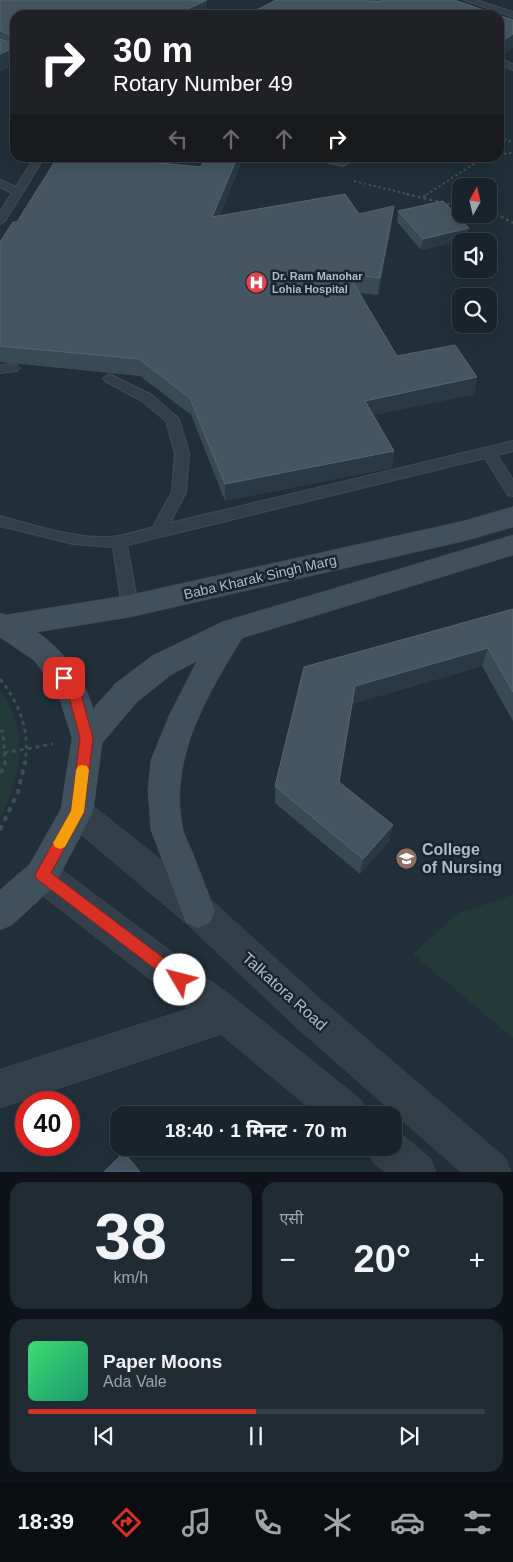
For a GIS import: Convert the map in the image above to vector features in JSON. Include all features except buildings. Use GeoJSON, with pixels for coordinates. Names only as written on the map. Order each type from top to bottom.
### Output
{"type":"FeatureCollection","features":[{"type":"Feature","properties":{"kind":"main road","name":"Baba Kharak Singh Marg"},"geometry":{"type":"LineString","coordinates":[[3,625],[130,606],[464,530],[513,517]]}},
{"type":"Feature","properties":{"kind":"main road"},"geometry":{"type":"LineString","coordinates":[[86,738],[126,693],[162,665],[232,630],[513,546]]}},
{"type":"Feature","properties":{"kind":"main road"},"geometry":{"type":"LineString","coordinates":[[0,913],[42,875],[77,812],[86,738],[73,691],[45,653],[3,625]]}},
{"type":"Feature","properties":{"kind":"main road"},"geometry":{"type":"LineString","coordinates":[[198,911],[167,830],[164,790],[167,760],[184,716],[204,675],[232,630]]}},
{"type":"Feature","properties":{"kind":"street","name":"Talkatora Road"},"geometry":{"type":"LineString","coordinates":[[77,812],[198,911],[307,1012],[492,1172]]}},
{"type":"Feature","properties":{"kind":"street"},"geometry":{"type":"LineString","coordinates":[[42,875],[226,1016],[337,1106]]}},
{"type":"Feature","properties":{"kind":"street"},"geometry":{"type":"LineString","coordinates":[[0,1089],[226,1016]]}},
{"type":"Feature","properties":{"kind":"street"},"geometry":{"type":"LineString","coordinates":[[397,1156],[416,1172]]}},
{"type":"Feature","properties":{"kind":"lane"},"geometry":{"type":"LineString","coordinates":[[468,0],[498,10]]}},
{"type":"Feature","properties":{"kind":"lane"},"geometry":{"type":"LineString","coordinates":[[0,221],[37,162]]}},
{"type":"Feature","properties":{"kind":"lane"},"geometry":{"type":"LineString","coordinates":[[0,183],[18,192]]}},
{"type":"Feature","properties":{"kind":"lane"},"geometry":{"type":"LineString","coordinates":[[109,378],[148,398],[172,420],[182,453],[179,492],[158,532]]}},
{"type":"Feature","properties":{"kind":"lane"},"geometry":{"type":"LineString","coordinates":[[0,521],[70,540],[96,543],[119,541],[513,446]]}},
{"type":"Feature","properties":{"kind":"lane"},"geometry":{"type":"LineString","coordinates":[[488,452],[513,491]]}},
{"type":"Feature","properties":{"kind":"lane"},"geometry":{"type":"LineString","coordinates":[[119,541],[130,606]]}},
{"type":"Feature","properties":{"kind":"path"},"geometry":{"type":"LineString","coordinates":[[343,162],[344,179],[452,205]]}},
{"type":"Feature","properties":{"kind":"path"},"geometry":{"type":"LineString","coordinates":[[422,198],[477,162]]}},
{"type":"Feature","properties":{"kind":"path"},"geometry":{"type":"LineString","coordinates":[[498,216],[513,223]]}},
{"type":"Feature","properties":{"kind":"path"},"geometry":{"type":"LineString","coordinates":[[0,679],[8,689],[21,713],[26,731],[27,749],[26,769],[20,790],[12,810],[0,830]]}},
{"type":"Feature","properties":{"kind":"path"},"geometry":{"type":"LineString","coordinates":[[0,730],[3,732],[5,767],[0,773]]}},
{"type":"Feature","properties":{"kind":"path"},"geometry":{"type":"LineString","coordinates":[[4,753],[86,738]]}},
{"type":"Feature","properties":{"kind":"green space"},"geometry":{"type":"Polygon","coordinates":[[[0,691],[16,721],[19,754],[13,787],[0,818],[0,691]]]}},
{"type":"Feature","properties":{"kind":"green space"},"geometry":{"type":"Polygon","coordinates":[[[513,895],[513,1038],[413,954],[458,913],[513,895]]]}},
{"type":"Feature","properties":{"kind":"slow traffic"},"geometry":{"type":"LineString","coordinates":[[60,843],[77,812],[82,770]]}},
{"type":"Feature","properties":{"kind":"place","name":"Dr. Ram Manohar Lohia Hospital"},"geometry":{"type":"Point","coordinates":[256,282]}},
{"type":"Feature","properties":{"kind":"place","name":"College of Nursing"},"geometry":{"type":"Point","coordinates":[406,858]}},
{"type":"Feature","properties":{"kind":"route"},"geometry":{"type":"LineString","coordinates":[[64,678],[73,691],[86,738],[77,812],[42,875],[180,980]]}}]}
